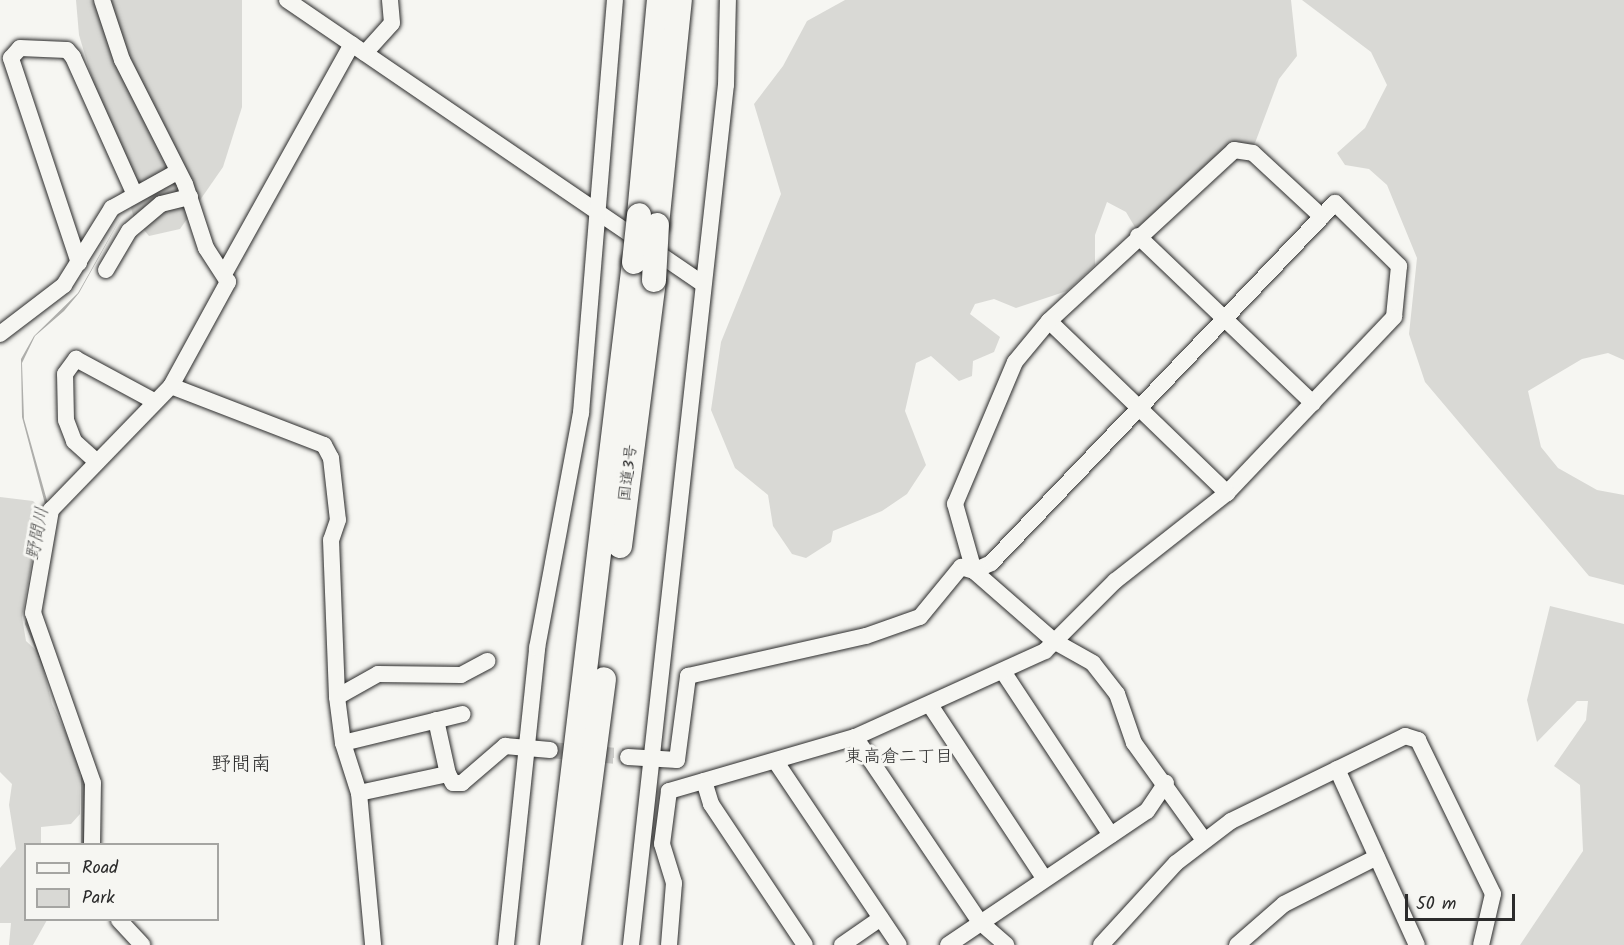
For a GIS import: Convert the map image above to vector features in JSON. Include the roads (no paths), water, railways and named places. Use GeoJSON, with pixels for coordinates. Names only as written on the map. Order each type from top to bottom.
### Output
{"type":"FeatureCollection","features":[{"type":"Feature","properties":{"kind":"highway","name":"国道3号"},"geometry":{"type":"LineString","coordinates":[[569,945],[654,280],[648,220],[659,0]]}},
{"type":"Feature","properties":{"kind":"highway","name":"国道3号"},"geometry":{"type":"LineString","coordinates":[[552,945],[634,262],[648,220],[680,0]]}},
{"type":"Feature","properties":{"kind":"street"},"geometry":{"type":"LineString","coordinates":[[92,843],[93,783],[33,613],[51,510],[171,386],[226,292],[224,274],[206,248],[190,198],[122,60],[102,0]]}},
{"type":"Feature","properties":{"kind":"street"},"geometry":{"type":"LineString","coordinates":[[287,0],[703,284]]}},
{"type":"Feature","properties":{"kind":"street"},"geometry":{"type":"LineString","coordinates":[[224,274],[358,49],[392,23],[390,0]]}},
{"type":"Feature","properties":{"kind":"street"},"geometry":{"type":"LineString","coordinates":[[506,945],[523,744],[581,413],[594,209],[615,0]]}},
{"type":"Feature","properties":{"kind":"street"},"geometry":{"type":"LineString","coordinates":[[631,945],[726,85],[728,0]]}},
{"type":"Feature","properties":{"kind":"street"},"geometry":{"type":"LineString","coordinates":[[79,263],[11,58],[20,48],[67,50],[74,57],[135,195]]}},
{"type":"Feature","properties":{"kind":"street"},"geometry":{"type":"LineString","coordinates":[[974,571],[955,504],[1015,362],[1049,321],[1138,236],[1234,150],[1253,153],[1322,217]]}},
{"type":"Feature","properties":{"kind":"street"},"geometry":{"type":"LineString","coordinates":[[0,333],[50,300],[79,263],[112,208],[177,172]]}},
{"type":"Feature","properties":{"kind":"street"},"geometry":{"type":"LineString","coordinates":[[106,270],[137,224],[161,204],[190,198]]}},
{"type":"Feature","properties":{"kind":"street"},"geometry":{"type":"LineString","coordinates":[[669,945],[674,883],[662,844],[669,791],[776,762],[855,737],[1004,673],[1045,651],[1116,581],[1227,493],[1394,317],[1402,277],[1400,266],[1335,203],[991,563],[974,571]]}},
{"type":"Feature","properties":{"kind":"street"},"geometry":{"type":"LineString","coordinates":[[1138,236],[1313,403]]}},
{"type":"Feature","properties":{"kind":"street"},"geometry":{"type":"LineString","coordinates":[[1049,321],[1227,493]]}},
{"type":"Feature","properties":{"kind":"street"},"geometry":{"type":"LineString","coordinates":[[97,462],[74,441],[66,420],[65,374],[76,359],[154,401]]}},
{"type":"Feature","properties":{"kind":"street"},"geometry":{"type":"LineString","coordinates":[[171,386],[328,451],[338,520],[331,540],[338,697],[343,743],[359,793],[373,945]]}},
{"type":"Feature","properties":{"kind":"street"},"geometry":{"type":"LineString","coordinates":[[628,757],[677,760],[688,676],[866,636],[920,617],[962,567],[974,571],[1054,641],[1093,663],[1117,694],[1134,743],[1166,783],[1204,840]]}},
{"type":"Feature","properties":{"kind":"street"},"geometry":{"type":"LineString","coordinates":[[338,697],[378,674],[461,675],[487,661]]}},
{"type":"Feature","properties":{"kind":"street"},"geometry":{"type":"LineString","coordinates":[[1004,673],[1111,835]]}},
{"type":"Feature","properties":{"kind":"street"},"geometry":{"type":"LineString","coordinates":[[930,705],[1044,878]]}},
{"type":"Feature","properties":{"kind":"street"},"geometry":{"type":"LineString","coordinates":[[343,743],[463,714]]}},
{"type":"Feature","properties":{"kind":"street"},"geometry":{"type":"LineString","coordinates":[[436,720],[448,774],[453,783],[462,783],[505,746],[523,744],[550,750]]}},
{"type":"Feature","properties":{"kind":"street"},"geometry":{"type":"LineString","coordinates":[[1101,945],[1204,840],[1271,798],[1405,736],[1418,740],[1493,894],[1480,945]]}},
{"type":"Feature","properties":{"kind":"street"},"geometry":{"type":"LineString","coordinates":[[855,737],[980,922],[1006,945]]}},
{"type":"Feature","properties":{"kind":"street"},"geometry":{"type":"LineString","coordinates":[[776,762],[899,945]]}},
{"type":"Feature","properties":{"kind":"street"},"geometry":{"type":"LineString","coordinates":[[1337,769],[1417,945]]}},
{"type":"Feature","properties":{"kind":"street"},"geometry":{"type":"LineString","coordinates":[[359,793],[448,774]]}},
{"type":"Feature","properties":{"kind":"street"},"geometry":{"type":"LineString","coordinates":[[704,781],[711,804],[806,945]]}},
{"type":"Feature","properties":{"kind":"street"},"geometry":{"type":"LineString","coordinates":[[948,945],[1044,878],[1147,811],[1166,783]]}},
{"type":"Feature","properties":{"kind":"street"},"geometry":{"type":"LineString","coordinates":[[1237,945],[1284,904],[1377,857]]}},
{"type":"Feature","properties":{"kind":"street"},"geometry":{"type":"LineString","coordinates":[[842,945],[881,918]]}},
{"type":"Feature","properties":{"kind":"street"},"geometry":{"type":"LineString","coordinates":[[120,921],[142,945]]}},
{"type":"Feature","properties":{"kind":"tunnel"},"geometry":{"type":"LineString","coordinates":[[550,750],[628,757]]}},
{"type":"Feature","properties":{"kind":"district","name":"東高倉二丁目"},"geometry":{"type":"Point","coordinates":[899,758]}},
{"type":"Feature","properties":{"kind":"district","name":"野間南"},"geometry":{"type":"Point","coordinates":[241,765]}},
{"type":"Feature","properties":{"kind":"water label","name":"野間川"},"geometry":{"type":"Point","coordinates":[39,534]}}]}
